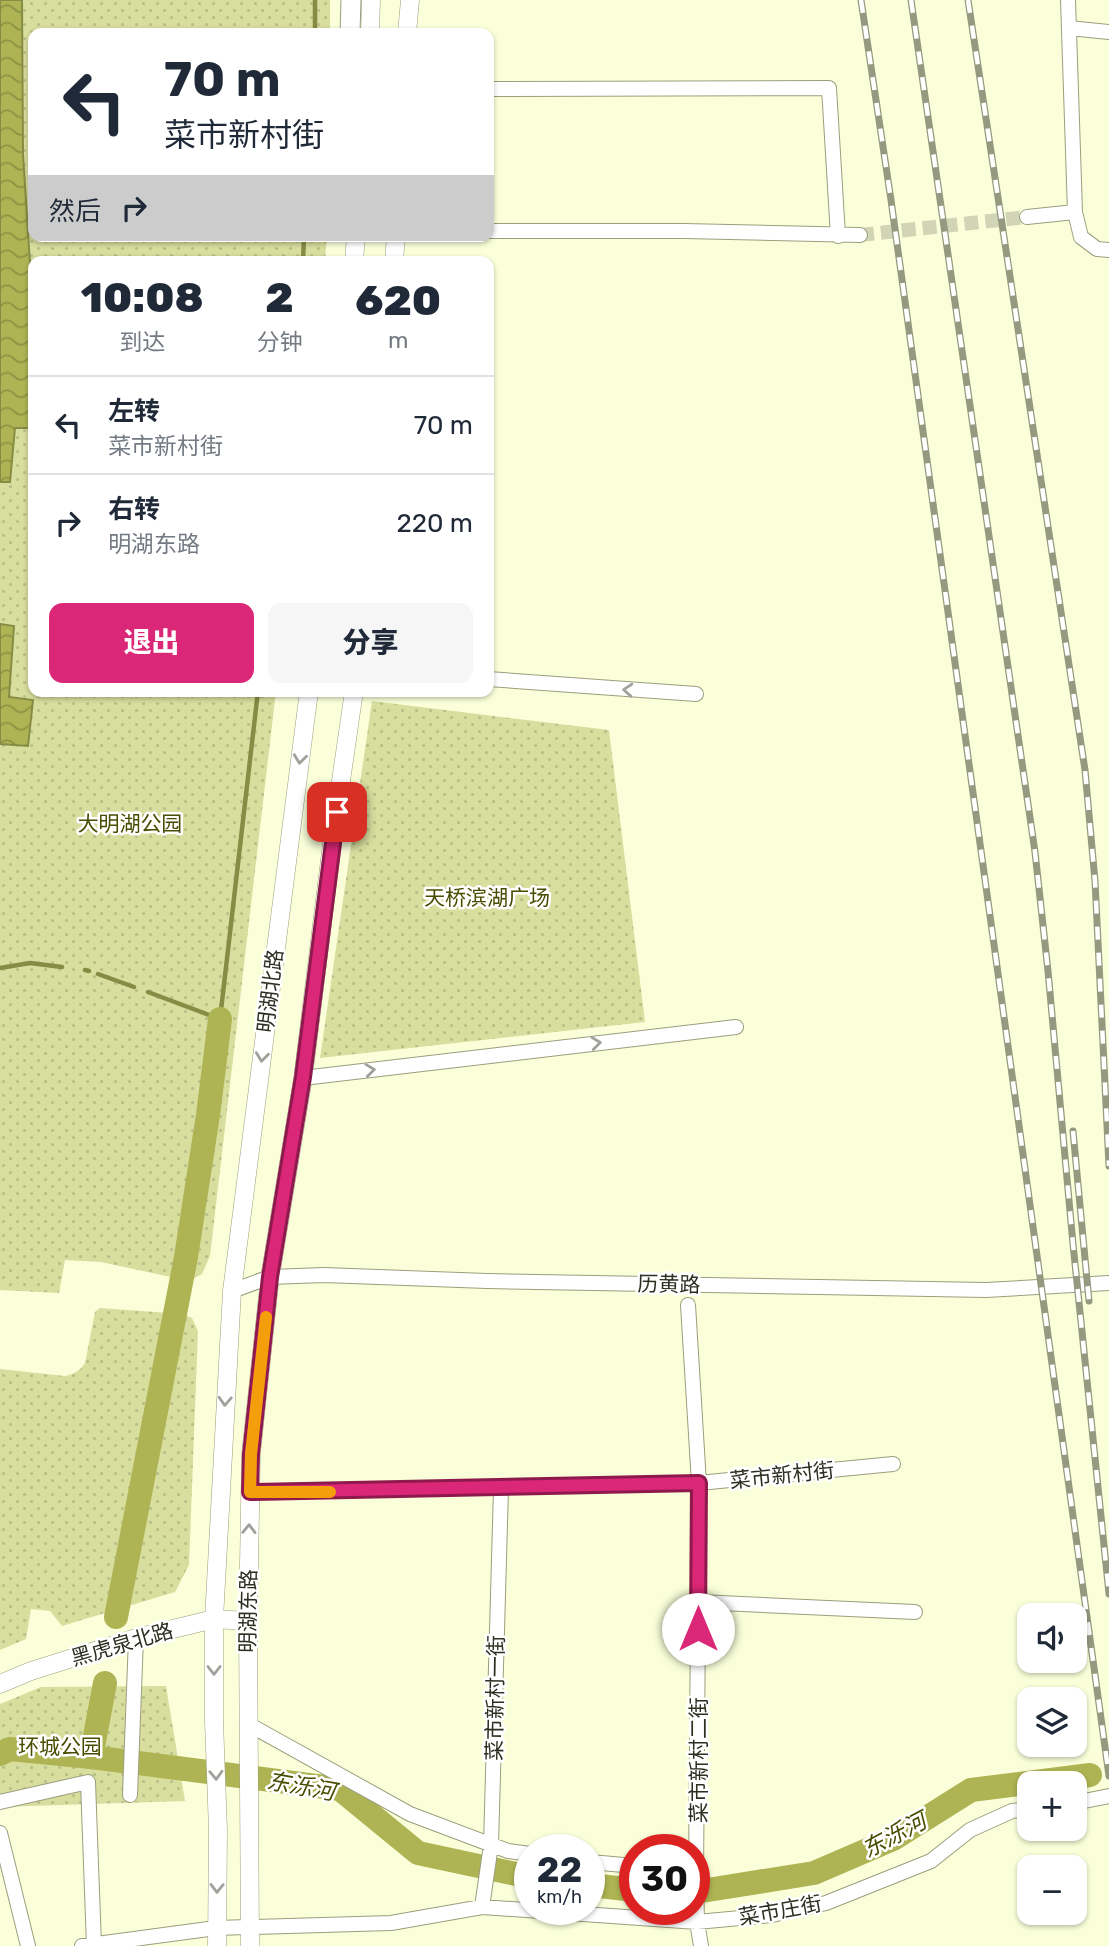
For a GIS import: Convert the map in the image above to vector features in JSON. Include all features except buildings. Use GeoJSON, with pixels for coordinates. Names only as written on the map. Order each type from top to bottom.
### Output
{"type":"FeatureCollection","features":[{"type":"Feature","properties":{"kind":"highway"},"geometry":{"type":"LineString","coordinates":[[350,28],[351,0]]}},
{"type":"Feature","properties":{"kind":"main road"},"geometry":{"type":"LineString","coordinates":[[370,28],[371,0]]}},
{"type":"Feature","properties":{"kind":"main road"},"geometry":{"type":"LineString","coordinates":[[407,28],[410,0]]}},
{"type":"Feature","properties":{"kind":"main road","name":"明湖北路"},"geometry":{"type":"LineString","coordinates":[[232,1291],[308,697]]}},
{"type":"Feature","properties":{"kind":"main road","name":"明湖北路"},"geometry":{"type":"LineString","coordinates":[[270,1277],[303,1077],[353,697]]}},
{"type":"Feature","properties":{"kind":"main road","name":"明湖东路"},"geometry":{"type":"LineString","coordinates":[[250,1946],[248,1621],[251,1454],[270,1277]]}},
{"type":"Feature","properties":{"kind":"main road","name":"明湖东路"},"geometry":{"type":"LineString","coordinates":[[217,1937],[214,1619],[232,1291]]}},
{"type":"Feature","properties":{"kind":"main road","name":"黑虎泉北路"},"geometry":{"type":"LineString","coordinates":[[0,1684],[31,1671],[136,1638],[214,1619],[248,1621]]}},
{"type":"Feature","properties":{"kind":"street"},"geometry":{"type":"LineString","coordinates":[[1068,0],[1074,212],[1080,237],[1097,249],[1109,250]]}},
{"type":"Feature","properties":{"kind":"street"},"geometry":{"type":"LineString","coordinates":[[1069,29],[1109,32]]}},
{"type":"Feature","properties":{"kind":"street"},"geometry":{"type":"LineString","coordinates":[[494,89],[829,89],[838,236]]}},
{"type":"Feature","properties":{"kind":"street"},"geometry":{"type":"LineString","coordinates":[[1027,217],[1074,212]]}},
{"type":"Feature","properties":{"kind":"street"},"geometry":{"type":"LineString","coordinates":[[494,231],[860,235]]}},
{"type":"Feature","properties":{"kind":"street"},"geometry":{"type":"LineString","coordinates":[[494,679],[696,694]]}},
{"type":"Feature","properties":{"kind":"street"},"geometry":{"type":"LineString","coordinates":[[303,1077],[736,1027]]}},
{"type":"Feature","properties":{"kind":"street","name":"历黄路"},"geometry":{"type":"LineString","coordinates":[[232,1291],[270,1277],[359,1275],[487,1281],[986,1290],[1109,1283]]}},
{"type":"Feature","properties":{"kind":"street","name":"菜市新村二街"},"geometry":{"type":"LineString","coordinates":[[688,1305],[699,1483],[696,1834]]}},
{"type":"Feature","properties":{"kind":"street","name":"菜市新村街"},"geometry":{"type":"LineString","coordinates":[[250,1492],[699,1483],[893,1464]]}},
{"type":"Feature","properties":{"kind":"street","name":"菜市新村一街"},"geometry":{"type":"LineString","coordinates":[[483,1901],[491,1849],[501,1488]]}},
{"type":"Feature","properties":{"kind":"street"},"geometry":{"type":"LineString","coordinates":[[698,1602],[915,1612]]}},
{"type":"Feature","properties":{"kind":"street"},"geometry":{"type":"LineString","coordinates":[[130,1795],[136,1638]]}},
{"type":"Feature","properties":{"kind":"street"},"geometry":{"type":"LineString","coordinates":[[248,1724],[410,1814],[491,1849],[514,1852]]}},
{"type":"Feature","properties":{"kind":"street"},"geometry":{"type":"LineString","coordinates":[[0,1802],[88,1782],[90,1945]]}},
{"type":"Feature","properties":{"kind":"street"},"geometry":{"type":"LineString","coordinates":[[1087,1800],[1109,1796]]}},
{"type":"Feature","properties":{"kind":"street","name":"菜市庄街"},"geometry":{"type":"LineString","coordinates":[[710,1921],[772,1915],[826,1903],[931,1861],[970,1830],[1017,1810]]}},
{"type":"Feature","properties":{"kind":"street"},"geometry":{"type":"LineString","coordinates":[[0,1833],[28,1946]]}},
{"type":"Feature","properties":{"kind":"street","name":"菜市庄街"},"geometry":{"type":"LineString","coordinates":[[90,1945],[217,1937],[250,1928],[391,1923],[483,1901],[619,1914]]}},
{"type":"Feature","properties":{"kind":"street","name":"菜市新村二街"},"geometry":{"type":"LineString","coordinates":[[698,1925],[701,1946]]}},
{"type":"Feature","properties":{"kind":"green space","name":"大明湖公园"},"geometry":{"type":"Polygon","coordinates":[[[0,0],[330,0],[330,28],[28,28],[28,242],[327,242],[325,256],[28,256],[28,697],[275,697],[210,1256],[202,1274],[189,1281],[101,1262],[65,1260],[59,1293],[0,1290],[0,0]]]}},
{"type":"Feature","properties":{"kind":"green space","name":"天桥滨湖广场"},"geometry":{"type":"Polygon","coordinates":[[[372,701],[609,730],[645,1022],[320,1058],[372,701]]]}},
{"type":"Feature","properties":{"kind":"green space"},"geometry":{"type":"Polygon","coordinates":[[[100,1308],[183,1314],[192,1318],[198,1331],[189,1565],[175,1592],[62,1626],[50,1611],[31,1609],[26,1639],[0,1650],[0,1369],[65,1376],[76,1372],[85,1363],[95,1312],[100,1308]]]}},
{"type":"Feature","properties":{"kind":"green space","name":"环城公园"},"geometry":{"type":"Polygon","coordinates":[[[166,1686],[185,1801],[0,1807],[0,1704],[41,1687],[166,1686]]]}},
{"type":"Feature","properties":{"kind":"water"},"geometry":{"type":"Polygon","coordinates":[[[0,0],[22,0],[23,154],[30,256],[28,428],[15,428],[10,482],[0,482],[0,0]]]}},
{"type":"Feature","properties":{"kind":"water"},"geometry":{"type":"Polygon","coordinates":[[[0,624],[14,626],[9,697],[33,700],[28,746],[0,744],[0,624]]]}},
{"type":"Feature","properties":{"kind":"waterway"},"geometry":{"type":"LineString","coordinates":[[315,0],[315,28]]}},
{"type":"Feature","properties":{"kind":"waterway"},"geometry":{"type":"LineString","coordinates":[[303,256],[304,242]]}},
{"type":"Feature","properties":{"kind":"waterway"},"geometry":{"type":"LineString","coordinates":[[148,992],[220,1019],[257,697]]}},
{"type":"Feature","properties":{"kind":"waterway"},"geometry":{"type":"LineString","coordinates":[[0,968],[30,963],[62,967]]}},
{"type":"Feature","properties":{"kind":"waterway"},"geometry":{"type":"LineString","coordinates":[[85,970],[89,971]]}},
{"type":"Feature","properties":{"kind":"waterway"},"geometry":{"type":"LineString","coordinates":[[98,974],[134,987]]}},
{"type":"Feature","properties":{"kind":"waterway"},"geometry":{"type":"LineString","coordinates":[[116,1617],[186,1257],[220,1019]]}},
{"type":"Feature","properties":{"kind":"waterway"},"geometry":{"type":"LineString","coordinates":[[91,1757],[105,1683]]}},
{"type":"Feature","properties":{"kind":"waterway","name":"东泺河"},"geometry":{"type":"LineString","coordinates":[[0,1754],[10,1749],[91,1757],[340,1789],[418,1853],[514,1874]]}},
{"type":"Feature","properties":{"kind":"waterway","name":"东泺河"},"geometry":{"type":"LineString","coordinates":[[710,1890],[814,1873],[893,1839],[971,1790],[1090,1775]]}},
{"type":"Feature","properties":{"kind":"waterway","name":"东泺河"},"geometry":{"type":"LineString","coordinates":[[605,1887],[619,1888]]}},
{"type":"Feature","properties":{"kind":"tunnel"},"geometry":{"type":"LineString","coordinates":[[860,235],[1027,217]]}},
{"type":"Feature","properties":{"kind":"railway"},"geometry":{"type":"LineString","coordinates":[[861,0],[1109,1776]]}},
{"type":"Feature","properties":{"kind":"railway"},"geometry":{"type":"LineString","coordinates":[[911,0],[1035,852],[1109,1594]]}},
{"type":"Feature","properties":{"kind":"railway"},"geometry":{"type":"LineString","coordinates":[[968,0],[1085,770],[1095,881],[1109,1166]]}},
{"type":"Feature","properties":{"kind":"railway"},"geometry":{"type":"LineString","coordinates":[[1073,1131],[1089,1301]]}},
{"type":"Feature","properties":{"kind":"slow traffic"},"geometry":{"type":"LineString","coordinates":[[266,1317],[251,1454],[250,1492],[330,1492]]}},
{"type":"Feature","properties":{"kind":"route"},"geometry":{"type":"LineString","coordinates":[[337,812],[303,1077],[270,1277],[251,1454],[250,1492],[699,1483],[698,1629]]}}]}
